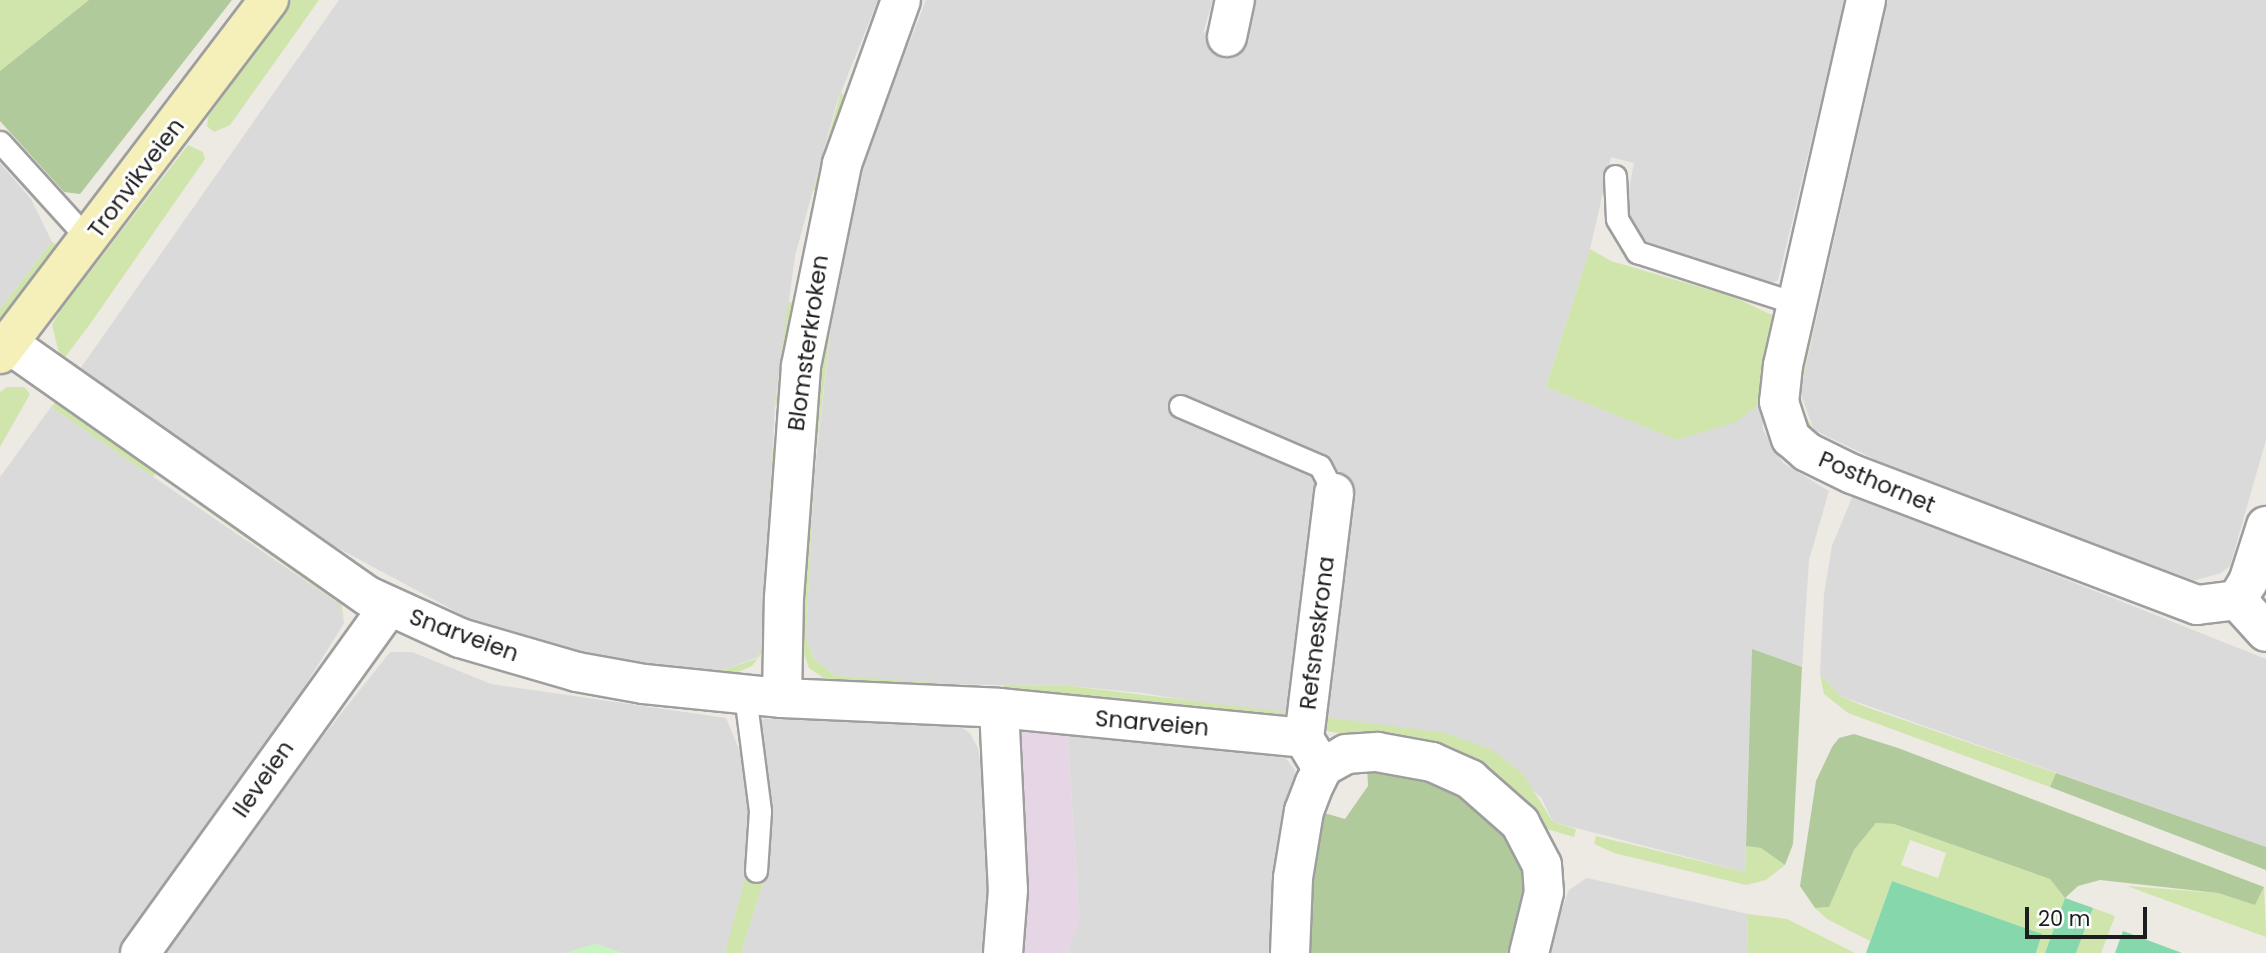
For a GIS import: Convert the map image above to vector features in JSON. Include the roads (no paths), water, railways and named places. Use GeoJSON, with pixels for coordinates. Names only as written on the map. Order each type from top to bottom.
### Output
{"type":"FeatureCollection","features":[{"type":"Feature","properties":{"kind":"street","name":"Tronvikveien"},"geometry":{"type":"LineString","coordinates":[[4,349],[269,0]]}},
{"type":"Feature","properties":{"kind":"street","name":"Blomsterkroken"},"geometry":{"type":"LineString","coordinates":[[763,696],[788,532],[804,354],[842,164],[901,0]]}},
{"type":"Feature","properties":{"kind":"street"},"geometry":{"type":"LineString","coordinates":[[1227,37],[1235,0]]}},
{"type":"Feature","properties":{"kind":"street","name":"Posthornet"},"geometry":{"type":"LineString","coordinates":[[1866,0],[1798,304],[1779,402],[1791,438],[1807,452],[1852,474],[2172,600],[2197,605],[2237,600]]}},
{"type":"Feature","properties":{"kind":"street","name":"Snarveien"},"geometry":{"type":"LineString","coordinates":[[4,349],[389,607],[460,638],[577,672],[763,696],[999,708],[1314,753]]}},
{"type":"Feature","properties":{"kind":"street","name":"Refsneskrona"},"geometry":{"type":"LineString","coordinates":[[1290,953],[1293,877],[1314,753],[1334,493]]}},
{"type":"Feature","properties":{"kind":"street"},"geometry":{"type":"LineString","coordinates":[[2266,526],[2248,582],[2237,600],[2266,632]]}},
{"type":"Feature","properties":{"kind":"street","name":"Ileveien"},"geometry":{"type":"LineString","coordinates":[[139,953],[389,607]]}},
{"type":"Feature","properties":{"kind":"street"},"geometry":{"type":"LineString","coordinates":[[999,708],[1008,890],[1003,953]]}},
{"type":"Feature","properties":{"kind":"street"},"geometry":{"type":"LineString","coordinates":[[1314,753],[1377,752],[1432,762],[1471,779],[1494,796],[1540,854],[1544,892],[1529,953]]}},
{"type":"Feature","properties":{"kind":"lane"},"geometry":{"type":"LineString","coordinates":[[0,142],[89,240]]}},
{"type":"Feature","properties":{"kind":"lane"},"geometry":{"type":"LineString","coordinates":[[1615,176],[1617,219],[1637,252],[1798,304]]}},
{"type":"Feature","properties":{"kind":"lane"},"geometry":{"type":"LineString","coordinates":[[1180,406],[1320,466],[1334,493]]}},
{"type":"Feature","properties":{"kind":"lane"},"geometry":{"type":"LineString","coordinates":[[756,871],[763,696]]}}]}
